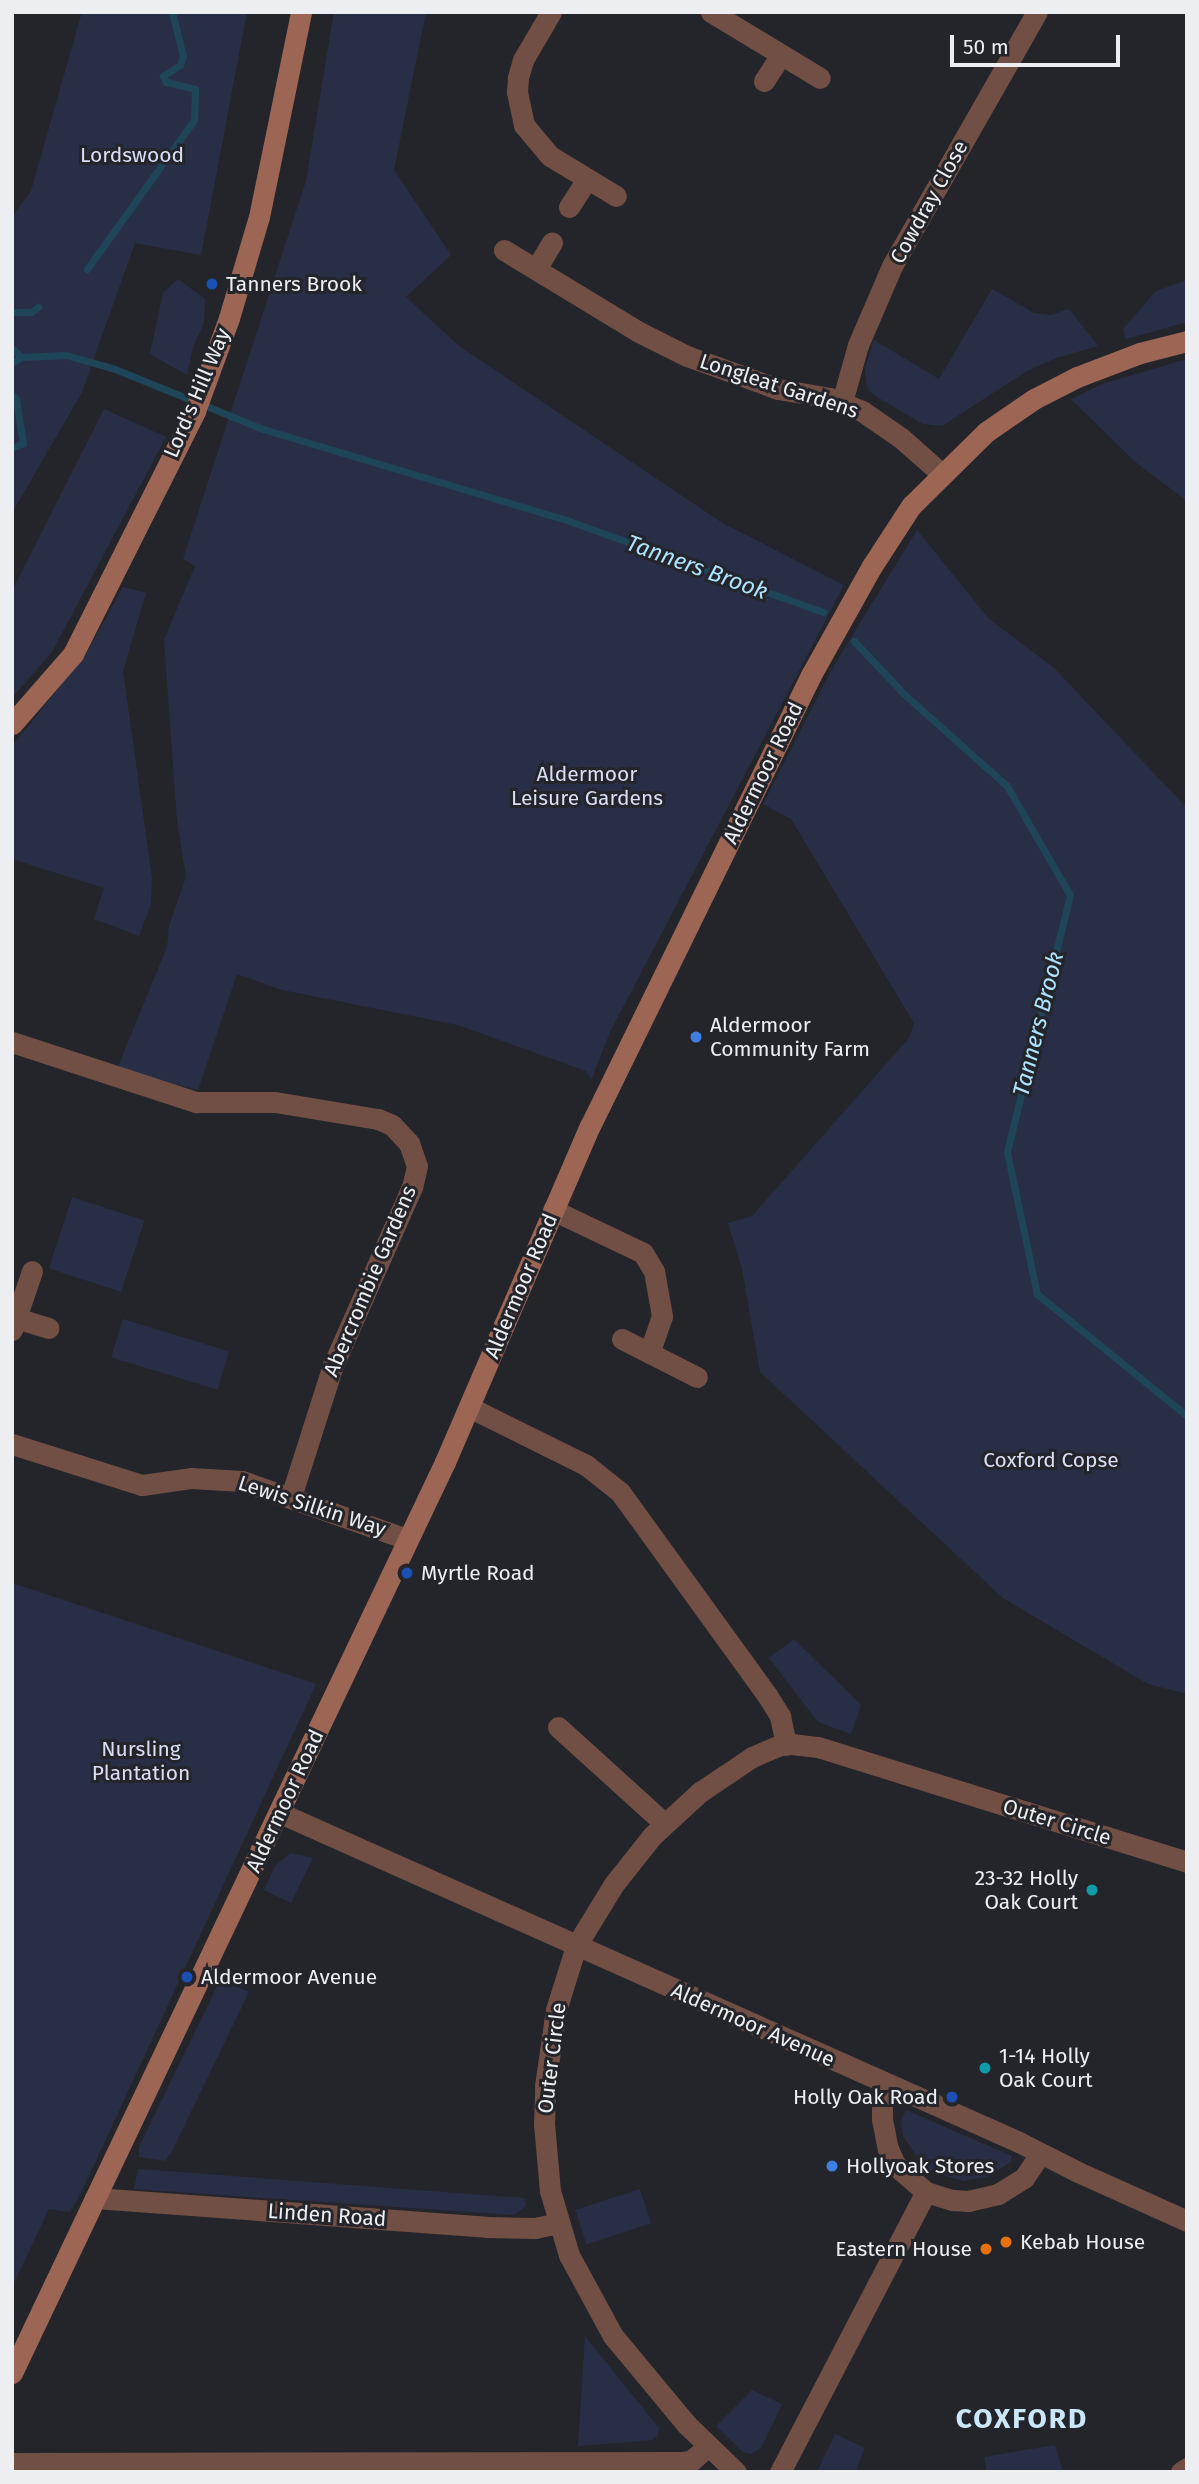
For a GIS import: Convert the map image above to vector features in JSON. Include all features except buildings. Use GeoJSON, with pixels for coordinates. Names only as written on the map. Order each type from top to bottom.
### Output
{"type":"FeatureCollection","features":[{"type":"Feature","properties":{"kind":"street"},"geometry":{"type":"LineString","coordinates":[[551,12],[522,63],[517,92],[524,125],[542,149],[616,197]]}},
{"type":"Feature","properties":{"kind":"street","name":"Cowdray Close"},"geometry":{"type":"LineString","coordinates":[[842,402],[858,345],[892,266],[1037,12]]}},
{"type":"Feature","properties":{"kind":"street"},"geometry":{"type":"LineString","coordinates":[[723,15],[780,56],[820,78]]}},
{"type":"Feature","properties":{"kind":"street","name":"Lord's Hill Way"},"geometry":{"type":"LineString","coordinates":[[12,724],[73,654],[185,430],[205,383],[244,272],[269,180],[298,17]]}},
{"type":"Feature","properties":{"kind":"street"},"geometry":{"type":"LineString","coordinates":[[764,81],[780,56]]}},
{"type":"Feature","properties":{"kind":"street"},"geometry":{"type":"LineString","coordinates":[[569,207],[587,178]]}},
{"type":"Feature","properties":{"kind":"street"},"geometry":{"type":"LineString","coordinates":[[536,269],[552,242]]}},
{"type":"Feature","properties":{"kind":"street","name":"Longleat Gardens"},"geometry":{"type":"LineString","coordinates":[[504,250],[637,331],[705,364],[784,390],[842,402],[879,422],[942,474]]}},
{"type":"Feature","properties":{"kind":"street","name":"Aldermoor Road"},"geometry":{"type":"LineString","coordinates":[[12,2373],[280,1813],[468,1408],[553,1210],[626,1052],[811,675],[872,566],[911,506],[986,432],[1034,399],[1077,377],[1140,353],[1187,341]]}},
{"type":"Feature","properties":{"kind":"street","name":"Abercrombie Gardens"},"geometry":{"type":"LineString","coordinates":[[12,1042],[196,1102],[275,1102],[378,1119],[392,1125],[409,1143],[417,1166],[412,1187],[333,1365],[290,1497]]}},
{"type":"Feature","properties":{"kind":"street"},"geometry":{"type":"LineString","coordinates":[[553,1210],[643,1254],[654,1271],[662,1316],[649,1353]]}},
{"type":"Feature","properties":{"kind":"street"},"geometry":{"type":"LineString","coordinates":[[32,1271],[14,1324],[49,1328]]}},
{"type":"Feature","properties":{"kind":"street"},"geometry":{"type":"LineString","coordinates":[[622,1339],[696,1377]]}},
{"type":"Feature","properties":{"kind":"street"},"geometry":{"type":"LineString","coordinates":[[468,1408],[586,1465],[620,1492],[767,1695],[780,1716],[786,1744]]}},
{"type":"Feature","properties":{"kind":"street","name":"Lewis Silkin Way"},"geometry":{"type":"LineString","coordinates":[[12,1444],[142,1485],[191,1478],[225,1478],[290,1497],[407,1539]]}},
{"type":"Feature","properties":{"kind":"street"},"geometry":{"type":"LineString","coordinates":[[558,1727],[665,1824]]}},
{"type":"Feature","properties":{"kind":"street","name":"Outer Circle"},"geometry":{"type":"LineString","coordinates":[[736,2472],[708,2446],[632,2363],[580,2280],[558,2223],[546,2157],[545,2086],[556,2010],[576,1946],[614,1884],[665,1824],[727,1773],[767,1750],[786,1744],[818,1747],[1187,1862]]}},
{"type":"Feature","properties":{"kind":"street","name":"Aldermoor Avenue"},"geometry":{"type":"LineString","coordinates":[[280,1813],[1187,2221]]}},
{"type":"Feature","properties":{"kind":"street"},"geometry":{"type":"LineString","coordinates":[[889,2085],[882,2104],[881,2119],[888,2149],[896,2166],[926,2192],[953,2200],[968,2201],[998,2194],[1024,2178],[1040,2154]]}},
{"type":"Feature","properties":{"kind":"street"},"geometry":{"type":"LineString","coordinates":[[780,2472],[926,2192]]}},
{"type":"Feature","properties":{"kind":"street","name":"Linden Road"},"geometry":{"type":"LineString","coordinates":[[95,2198],[486,2227],[535,2228],[558,2223]]}},
{"type":"Feature","properties":{"kind":"street"},"geometry":{"type":"LineString","coordinates":[[12,2463],[681,2462],[691,2461],[708,2446]]}},
{"type":"Feature","properties":{"kind":"street"},"geometry":{"type":"LineString","coordinates":[[1181,2472],[1187,2468]]}},
{"type":"Feature","properties":{"kind":"green space","name":"Lordswood"},"geometry":{"type":"Polygon","coordinates":[[[82,12],[247,12],[201,255],[135,243],[82,392],[12,513],[12,217],[31,191],[82,12]]]}},
{"type":"Feature","properties":{"kind":"green space","name":"Aldermoor Leisure Gardens"},"geometry":{"type":"Polygon","coordinates":[[[334,12],[426,12],[394,170],[451,255],[406,297],[459,346],[724,524],[844,585],[610,1032],[591,1080],[586,1071],[458,1025],[282,990],[237,974],[198,1090],[117,1069],[167,947],[169,926],[186,877],[177,820],[164,640],[195,566],[183,559],[306,181],[334,12]]]}},
{"type":"Feature","properties":{"kind":"green space"},"geometry":{"type":"Polygon","coordinates":[[[178,279],[205,299],[204,323],[193,347],[187,375],[150,354],[163,293],[178,279]]]}},
{"type":"Feature","properties":{"kind":"green space"},"geometry":{"type":"Polygon","coordinates":[[[1187,280],[1187,322],[1126,339],[1123,329],[1156,291],[1187,280]]]}},
{"type":"Feature","properties":{"kind":"green space"},"geometry":{"type":"Polygon","coordinates":[[[992,289],[1034,313],[1051,315],[1069,309],[1098,346],[1056,358],[1027,371],[942,426],[923,424],[872,394],[867,387],[865,369],[874,340],[939,379],[992,289]]]}},
{"type":"Feature","properties":{"kind":"green space"},"geometry":{"type":"Polygon","coordinates":[[[1187,359],[1187,501],[1134,461],[1071,399],[1102,384],[1187,359]]]}},
{"type":"Feature","properties":{"kind":"green space"},"geometry":{"type":"Polygon","coordinates":[[[104,409],[166,437],[52,652],[12,698],[12,591],[104,409]]]}},
{"type":"Feature","properties":{"kind":"green space","name":"Coxford Copse"},"geometry":{"type":"Polygon","coordinates":[[[917,530],[988,618],[1054,668],[1187,808],[1187,1694],[1148,1684],[1003,1598],[760,1372],[742,1269],[728,1223],[752,1216],[909,1038],[914,1023],[791,819],[763,804],[832,669],[917,530]]]}},
{"type":"Feature","properties":{"kind":"green space"},"geometry":{"type":"Polygon","coordinates":[[[123,587],[146,593],[123,671],[152,878],[151,904],[139,936],[94,919],[104,888],[12,859],[12,746],[86,654],[123,587]]]}},
{"type":"Feature","properties":{"kind":"green space"},"geometry":{"type":"Polygon","coordinates":[[[72,1197],[144,1220],[121,1292],[49,1268],[72,1197]]]}},
{"type":"Feature","properties":{"kind":"green space"},"geometry":{"type":"Polygon","coordinates":[[[123,1319],[229,1351],[217,1390],[111,1357],[123,1319]]]}},
{"type":"Feature","properties":{"kind":"green space","name":"Nursling Plantation"},"geometry":{"type":"Polygon","coordinates":[[[12,1583],[316,1684],[82,2191],[70,2212],[49,2209],[12,2287],[12,1583]]]}},
{"type":"Feature","properties":{"kind":"green space"},"geometry":{"type":"Polygon","coordinates":[[[794,1639],[861,1705],[851,1734],[818,1722],[769,1658],[794,1639]]]}},
{"type":"Feature","properties":{"kind":"green space"},"geometry":{"type":"Polygon","coordinates":[[[291,1853],[313,1858],[291,1903],[264,1890],[275,1866],[291,1853]]]}},
{"type":"Feature","properties":{"kind":"green space"},"geometry":{"type":"Polygon","coordinates":[[[220,1980],[249,1992],[172,2151],[165,2161],[139,2157],[139,2147],[220,1980]]]}},
{"type":"Feature","properties":{"kind":"green space"},"geometry":{"type":"Polygon","coordinates":[[[906,2110],[1012,2156],[1011,2162],[986,2177],[964,2181],[934,2173],[921,2162],[903,2136],[901,2121],[906,2110]]]}},
{"type":"Feature","properties":{"kind":"green space"},"geometry":{"type":"Polygon","coordinates":[[[138,2169],[524,2198],[526,2206],[514,2215],[134,2189],[138,2169]]]}},
{"type":"Feature","properties":{"kind":"green space"},"geometry":{"type":"Polygon","coordinates":[[[640,2189],[651,2223],[586,2244],[575,2210],[640,2189]]]}},
{"type":"Feature","properties":{"kind":"green space"},"geometry":{"type":"Polygon","coordinates":[[[585,2336],[659,2428],[658,2435],[652,2440],[578,2446],[585,2336]]]}},
{"type":"Feature","properties":{"kind":"green space"},"geometry":{"type":"Polygon","coordinates":[[[752,2390],[782,2404],[761,2448],[751,2454],[743,2452],[716,2426],[752,2390]]]}},
{"type":"Feature","properties":{"kind":"green space"},"geometry":{"type":"Polygon","coordinates":[[[835,2434],[865,2448],[855,2472],[817,2472],[835,2434]]]}},
{"type":"Feature","properties":{"kind":"green space"},"geometry":{"type":"Polygon","coordinates":[[[1055,2445],[1063,2472],[987,2472],[984,2457],[1055,2445]]]}},
{"type":"Feature","properties":{"kind":"waterway"},"geometry":{"type":"LineString","coordinates":[[87,269],[194,120],[195,89],[166,82],[163,76],[180,65],[183,56],[172,12]]}},
{"type":"Feature","properties":{"kind":"waterway"},"geometry":{"type":"LineString","coordinates":[[12,312],[31,312],[38,307]]}},
{"type":"Feature","properties":{"kind":"waterway"},"geometry":{"type":"LineString","coordinates":[[12,348],[21,357]]}},
{"type":"Feature","properties":{"kind":"waterway","name":"Tanners Brook"},"geometry":{"type":"LineString","coordinates":[[12,363],[21,357],[66,355],[115,369],[263,429],[569,521],[823,612]]}},
{"type":"Feature","properties":{"kind":"waterway","name":"Tanners Brook"},"geometry":{"type":"LineString","coordinates":[[12,395],[16,399],[23,443],[12,448]]}},
{"type":"Feature","properties":{"kind":"waterway","name":"Tanners Brook"},"geometry":{"type":"LineString","coordinates":[[854,641],[904,694],[1007,786],[1070,895],[1007,1152],[1037,1294],[1187,1416]]}},
{"type":"Feature","properties":{"kind":"place","name":"Tanners Brook"},"geometry":{"type":"Point","coordinates":[212,284]}},
{"type":"Feature","properties":{"kind":"place","name":"Aldermoor Community Farm"},"geometry":{"type":"Point","coordinates":[696,1037]}},
{"type":"Feature","properties":{"kind":"place","name":"Myrtle Road"},"geometry":{"type":"Point","coordinates":[407,1573]}},
{"type":"Feature","properties":{"kind":"place","name":"23-32 Holly Oak Court"},"geometry":{"type":"Point","coordinates":[1092,1890]}},
{"type":"Feature","properties":{"kind":"place","name":"Aldermoor Avenue"},"geometry":{"type":"Point","coordinates":[187,1977]}},
{"type":"Feature","properties":{"kind":"place","name":"1-14 Holly Oak Court"},"geometry":{"type":"Point","coordinates":[985,2068]}},
{"type":"Feature","properties":{"kind":"place","name":"Holly Oak Road"},"geometry":{"type":"Point","coordinates":[952,2097]}},
{"type":"Feature","properties":{"kind":"place","name":"Hollyoak Stores"},"geometry":{"type":"Point","coordinates":[832,2166]}},
{"type":"Feature","properties":{"kind":"place","name":"Kebab House"},"geometry":{"type":"Point","coordinates":[1006,2242]}},
{"type":"Feature","properties":{"kind":"place","name":"Eastern House"},"geometry":{"type":"Point","coordinates":[986,2249]}},
{"type":"Feature","properties":{"kind":"district","name":"COXFORD"},"geometry":{"type":"Point","coordinates":[1022,2419]}}]}
